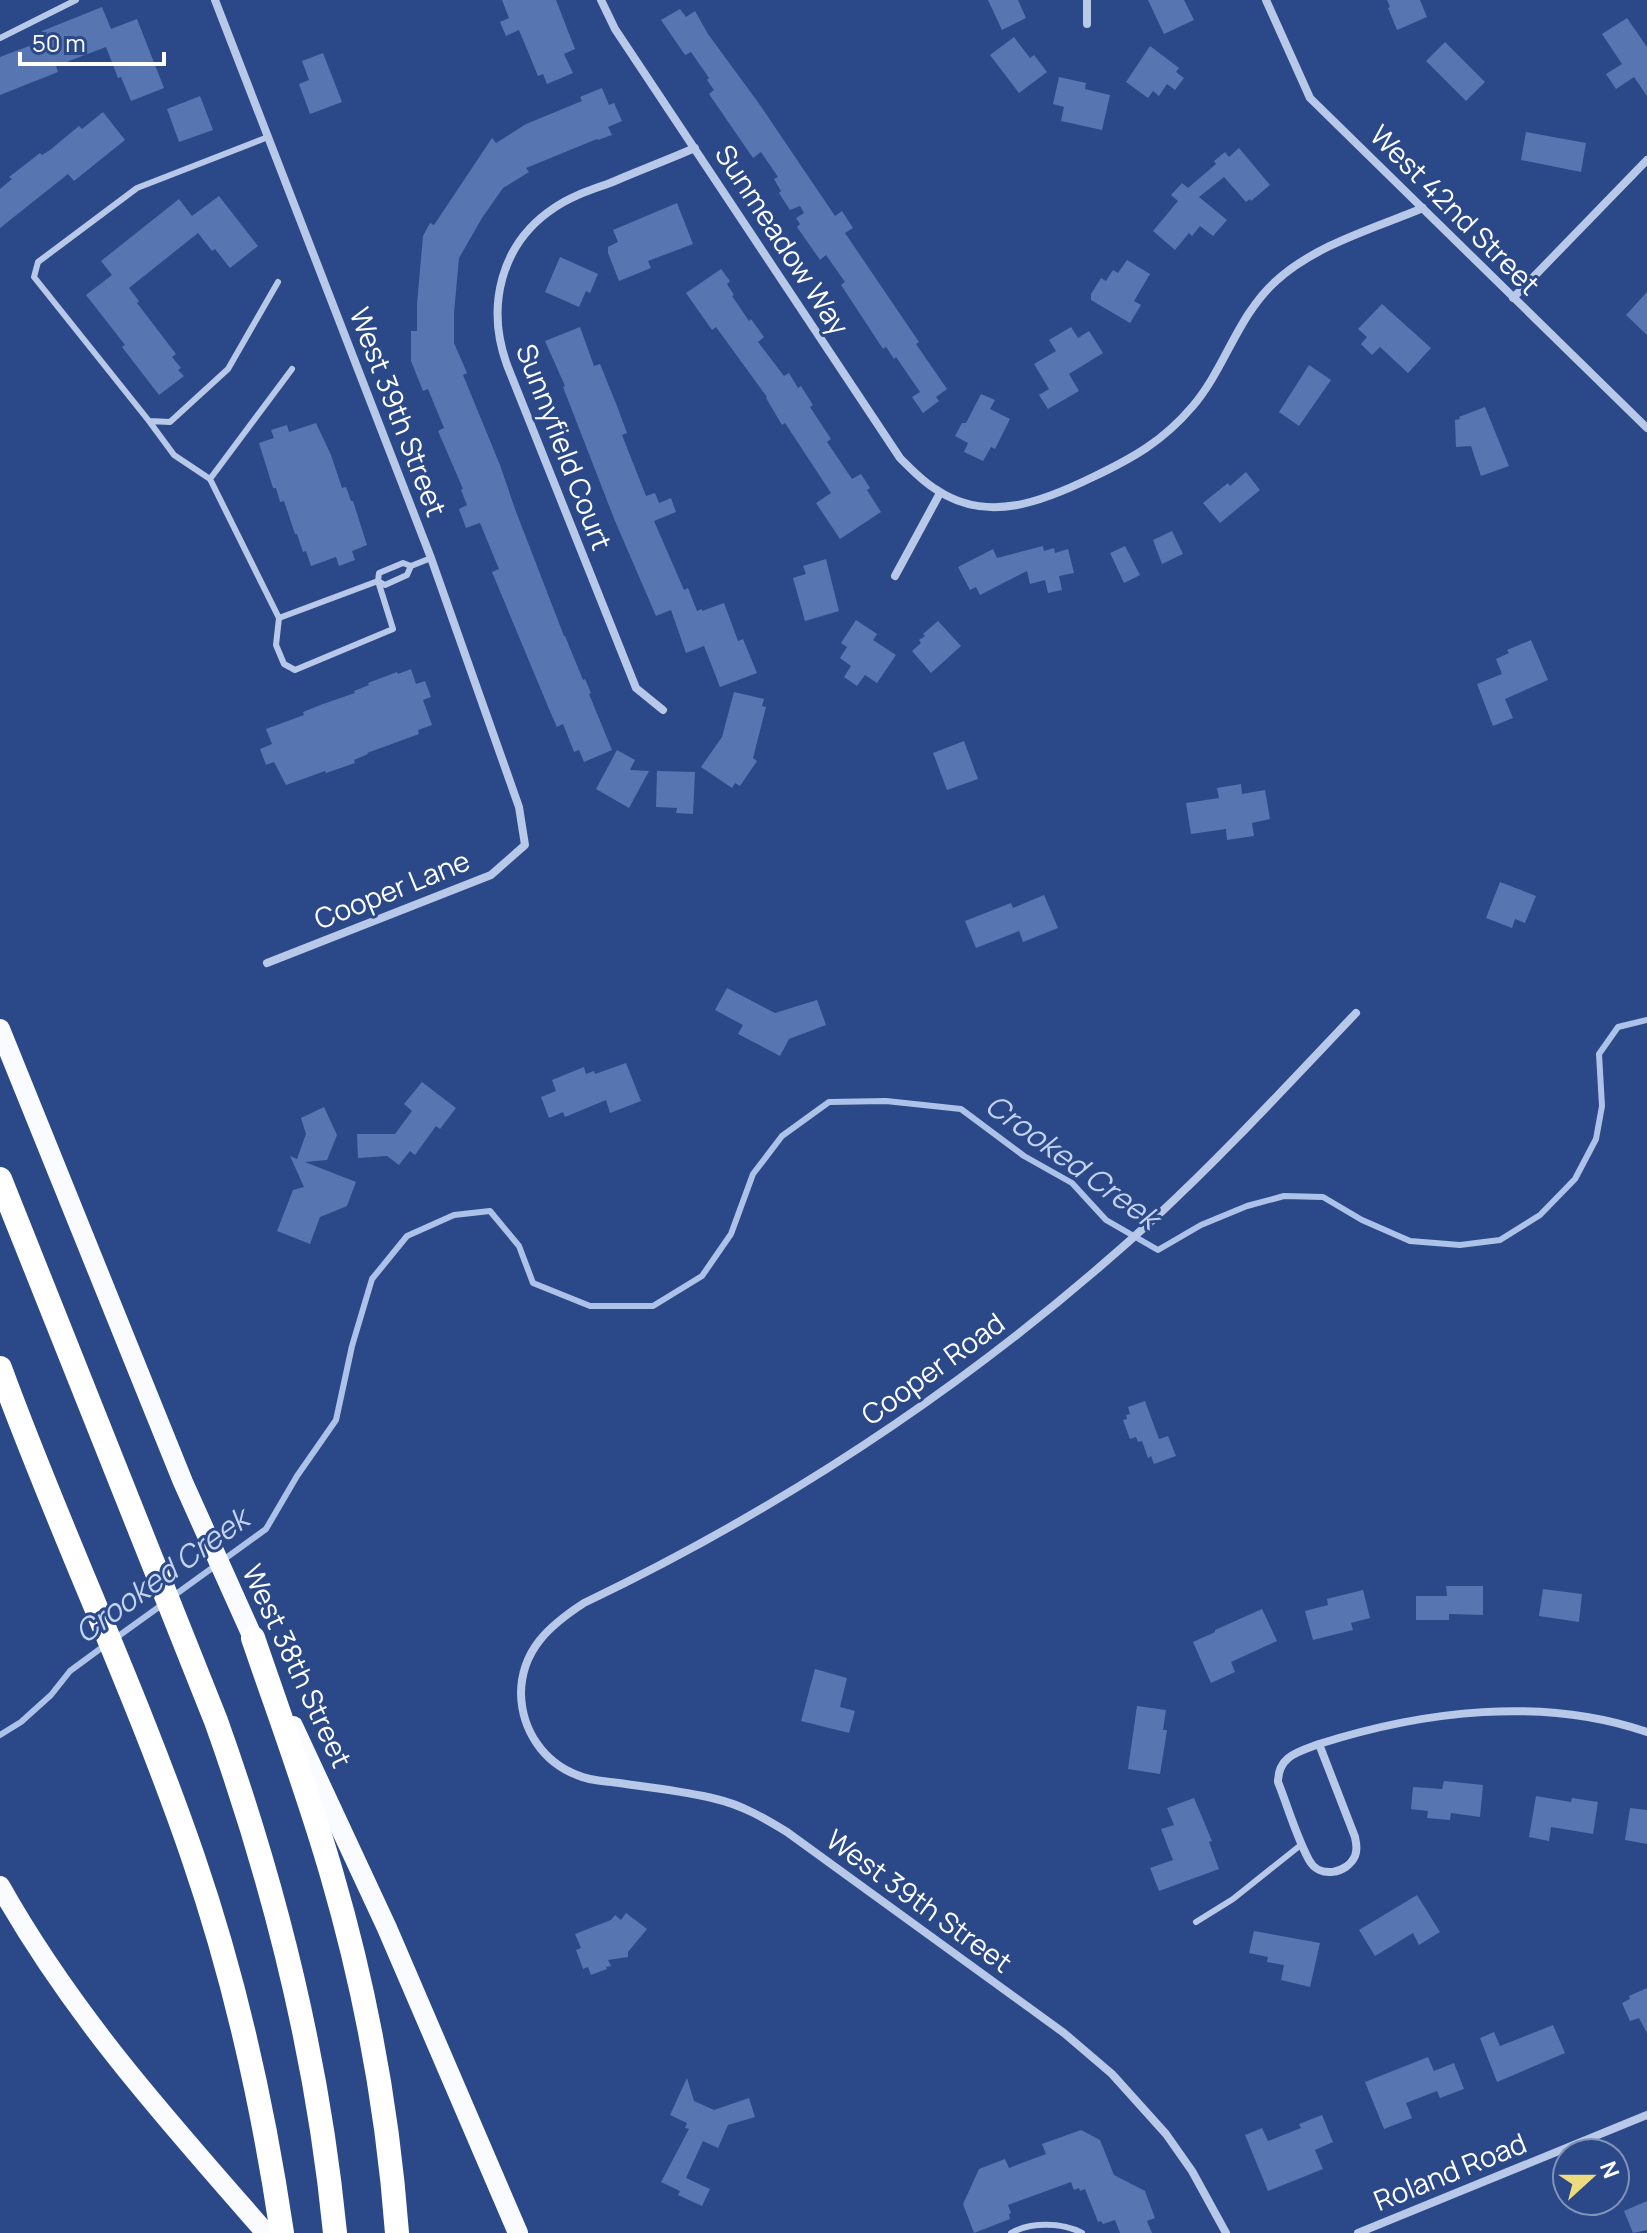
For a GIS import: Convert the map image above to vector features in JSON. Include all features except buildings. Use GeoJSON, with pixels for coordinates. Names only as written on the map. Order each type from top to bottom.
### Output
{"type":"FeatureCollection","features":[{"type":"Feature","properties":{"kind":"highway"},"geometry":{"type":"LineString","coordinates":[[0,1179],[201,1683],[245,1806],[284,1942],[316,2090],[335,2233]]}},
{"type":"Feature","properties":{"kind":"highway"},"geometry":{"type":"LineString","coordinates":[[0,1368],[145,1729],[192,1855],[235,1992],[262,2116],[282,2233]]}},
{"type":"Feature","properties":{"kind":"highway"},"geometry":{"type":"LineString","coordinates":[[0,1384],[20,1423]]}},
{"type":"Feature","properties":{"kind":"highway"},"geometry":{"type":"LineString","coordinates":[[253,1638],[319,1833],[356,1964],[387,2122],[397,2233]]}},
{"type":"Feature","properties":{"kind":"main road","name":"West 38th Street"},"geometry":{"type":"LineString","coordinates":[[0,1029],[183,1482],[387,1928],[518,2233]]}},
{"type":"Feature","properties":{"kind":"main road"},"geometry":{"type":"LineString","coordinates":[[0,1886],[79,2011],[130,2076],[266,2233]]}},
{"type":"Feature","properties":{"kind":"street","name":"West 39th Street"},"geometry":{"type":"LineString","coordinates":[[215,0],[431,558],[519,807],[525,845]]}},
{"type":"Feature","properties":{"kind":"street","name":"Sunmeadow Way"},"geometry":{"type":"LineString","coordinates":[[601,0],[615,29],[900,458],[940,493]]}},
{"type":"Feature","properties":{"kind":"street"},"geometry":{"type":"LineString","coordinates":[[1087,0],[1087,24]]}},
{"type":"Feature","properties":{"kind":"street","name":"West 42nd Street"},"geometry":{"type":"LineString","coordinates":[[1266,0],[1310,98],[1647,428]]}},
{"type":"Feature","properties":{"kind":"street","name":"Sunnyfield Court"},"geometry":{"type":"LineString","coordinates":[[663,710],[636,688],[504,357],[497,331],[496,304],[508,261],[527,231],[547,213],[570,198],[695,148]]}},
{"type":"Feature","properties":{"kind":"street"},"geometry":{"type":"LineString","coordinates":[[1513,298],[1647,160]]}},
{"type":"Feature","properties":{"kind":"street"},"geometry":{"type":"LineString","coordinates":[[895,576],[940,493],[982,506],[1025,504],[1069,489],[1141,453],[1168,432],[1193,406],[1245,317],[1274,282],[1312,255],[1423,208]]}},
{"type":"Feature","properties":{"kind":"street","name":"Cooper Lane"},"geometry":{"type":"LineString","coordinates":[[267,963],[491,875],[525,845]]}},
{"type":"Feature","properties":{"kind":"street","name":"Cooper Road"},"geometry":{"type":"LineString","coordinates":[[523,1711],[522,1676],[531,1651],[541,1636],[558,1621],[584,1603],[765,1508],[869,1443],[995,1352],[1157,1216],[1356,1013]]}},
{"type":"Feature","properties":{"kind":"street","name":"West 39th Street"},"geometry":{"type":"LineString","coordinates":[[523,1711],[528,1728],[543,1751],[555,1763],[578,1776],[713,1798],[748,1810],[771,1823],[1064,2033],[1112,2074],[1161,2127],[1192,2171],[1226,2233]]}},
{"type":"Feature","properties":{"kind":"street"},"geometry":{"type":"LineString","coordinates":[[1319,1744],[1355,1837],[1357,1850],[1355,1857],[1344,1868],[1329,1872],[1312,1865],[1278,1782],[1282,1763],[1290,1755],[1319,1744],[1362,1731],[1407,1721],[1477,1713],[1525,1712],[1573,1716],[1647,1732]]}},
{"type":"Feature","properties":{"kind":"street","name":"Roland Road"},"geometry":{"type":"LineString","coordinates":[[1358,2233],[1647,2115]]}},
{"type":"Feature","properties":{"kind":"lane"},"geometry":{"type":"LineString","coordinates":[[0,38],[76,0]]}},
{"type":"Feature","properties":{"kind":"lane"},"geometry":{"type":"LineString","coordinates":[[268,137],[137,188],[38,262],[34,277],[174,455],[210,479],[279,618],[276,645],[284,664],[295,670],[393,629],[378,581],[379,573],[403,563],[411,566],[431,558]]}},
{"type":"Feature","properties":{"kind":"lane"},"geometry":{"type":"LineString","coordinates":[[149,421],[170,422],[228,369],[278,282]]}},
{"type":"Feature","properties":{"kind":"lane"},"geometry":{"type":"LineString","coordinates":[[210,479],[292,369]]}},
{"type":"Feature","properties":{"kind":"lane"},"geometry":{"type":"LineString","coordinates":[[378,581],[385,585],[407,575],[411,566]]}},
{"type":"Feature","properties":{"kind":"lane"},"geometry":{"type":"LineString","coordinates":[[279,618],[378,581]]}},
{"type":"Feature","properties":{"kind":"lane"},"geometry":{"type":"LineString","coordinates":[[1196,1922],[1233,1899],[1302,1844]]}},
{"type":"Feature","properties":{"kind":"lane"},"geometry":{"type":"LineString","coordinates":[[1011,2233],[1033,2225],[1057,2225],[1082,2233]]}},
{"type":"Feature","properties":{"kind":"waterway","name":"Crooked Creek"},"geometry":{"type":"LineString","coordinates":[[172,1597],[266,1529],[297,1476],[336,1420],[352,1346],[372,1279],[407,1236],[454,1215],[490,1211],[519,1246],[533,1283],[590,1306],[653,1306],[702,1276],[731,1234],[753,1174],[782,1136],[829,1102],[886,1101],[961,1109],[1024,1156],[1072,1183],[1106,1220],[1158,1250],[1201,1225],[1247,1206],[1284,1196],[1323,1197],[1362,1220],[1410,1241],[1460,1245],[1500,1240],[1540,1215],[1575,1179],[1596,1139],[1602,1106],[1599,1054],[1618,1027],[1647,1020]]}},
{"type":"Feature","properties":{"kind":"waterway","name":"Crooked Creek"},"geometry":{"type":"LineString","coordinates":[[113,1640],[163,1604]]}},
{"type":"Feature","properties":{"kind":"waterway","name":"Crooked Creek"},"geometry":{"type":"LineString","coordinates":[[0,1735],[21,1722],[51,1695],[70,1671],[104,1646]]}}]}
